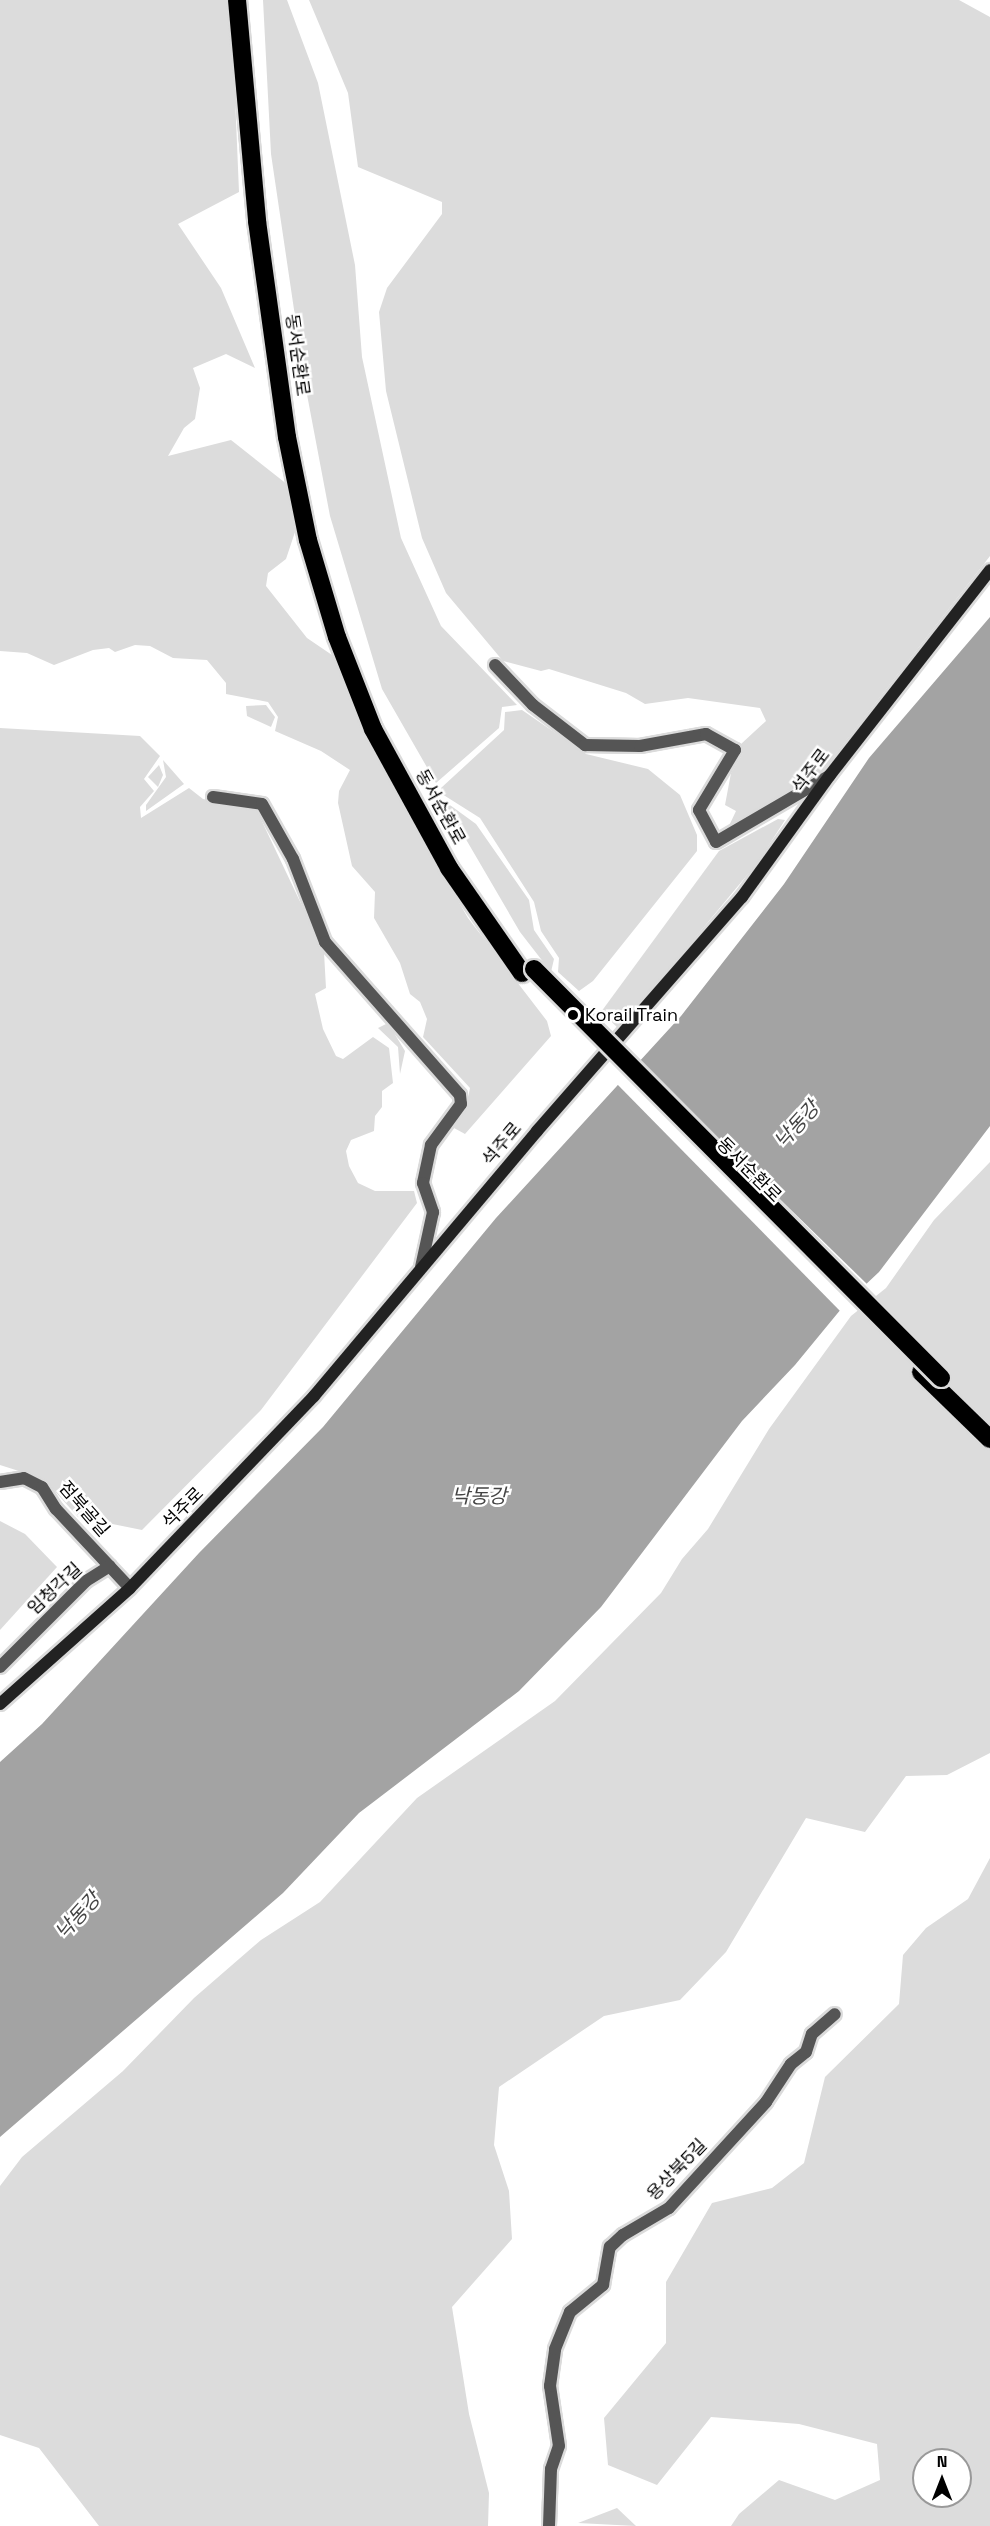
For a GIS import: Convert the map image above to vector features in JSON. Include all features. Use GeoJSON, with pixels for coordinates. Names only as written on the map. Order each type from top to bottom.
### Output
{"type":"FeatureCollection","features":[{"type":"Feature","properties":{"kind":"highway","name":"동서순환로"},"geometry":{"type":"LineString","coordinates":[[237,0],[257,221],[287,437],[308,540],[337,637],[374,729],[449,868],[528,971],[921,1372],[990,1439]]}},
{"type":"Feature","properties":{"kind":"highway","name":"동서순환로"},"geometry":{"type":"LineString","coordinates":[[247,0],[268,224],[297,428],[323,552],[346,627],[383,720],[488,912],[528,971],[990,1425]]}},
{"type":"Feature","properties":{"kind":"street","name":"석주로"},"geometry":{"type":"LineString","coordinates":[[0,1704],[130,1588],[314,1396],[421,1267],[742,897],[830,775],[990,570]]}},
{"type":"Feature","properties":{"kind":"street"},"geometry":{"type":"LineString","coordinates":[[495,665],[533,705],[585,746],[640,746],[706,734],[735,750],[699,810],[716,842],[830,775]]}},
{"type":"Feature","properties":{"kind":"street"},"geometry":{"type":"LineString","coordinates":[[213,797],[262,804],[294,859],[326,942],[460,1095],[461,1104],[431,1145],[423,1183],[433,1212],[421,1267]]}},
{"type":"Feature","properties":{"kind":"street","name":"점북골길"},"geometry":{"type":"LineString","coordinates":[[0,1482],[34,1480],[130,1588]]}},
{"type":"Feature","properties":{"kind":"street","name":"임청각길"},"geometry":{"type":"LineString","coordinates":[[0,1667],[86,1581],[110,1566]]}},
{"type":"Feature","properties":{"kind":"street","name":"용상북5길"},"geometry":{"type":"LineString","coordinates":[[549,2526],[551,2469],[559,2446],[550,2386],[555,2349],[570,2312],[603,2285],[610,2247],[623,2235],[669,2208],[766,2102],[791,2064],[806,2052],[812,2034],[835,2014]]}},
{"type":"Feature","properties":{"kind":"shaded area"},"geometry":{"type":"Polygon","coordinates":[[[0,0],[231,0],[239,192],[178,224],[221,288],[255,368],[226,354],[193,368],[200,388],[195,419],[184,428],[168,456],[231,440],[288,485],[295,532],[286,559],[268,573],[266,586],[307,638],[332,655],[403,806],[468,918],[547,1021],[551,1036],[465,1134],[454,1128],[466,1108],[470,1088],[423,1037],[427,1019],[420,1002],[410,994],[400,963],[374,918],[375,892],[352,866],[338,803],[339,791],[350,770],[321,751],[275,731],[278,717],[268,702],[226,694],[226,683],[207,660],[173,658],[150,646],[135,645],[115,652],[109,648],[93,650],[54,665],[27,653],[0,651],[0,0]]]}},
{"type":"Feature","properties":{"kind":"shaded area"},"geometry":{"type":"Polygon","coordinates":[[[263,0],[287,0],[318,83],[355,265],[362,357],[401,538],[441,626],[517,705],[502,707],[499,728],[436,783],[382,689],[330,516],[305,384],[271,154],[263,0]]]}},
{"type":"Feature","properties":{"kind":"shaded area"},"geometry":{"type":"Polygon","coordinates":[[[309,0],[959,0],[990,17],[990,556],[820,774],[727,830],[736,811],[725,805],[731,773],[743,753],[741,744],[766,721],[760,708],[688,698],[645,704],[626,693],[549,669],[541,671],[503,661],[446,593],[422,538],[386,391],[379,312],[387,288],[442,214],[442,202],[358,167],[348,93],[309,0]]]}},
{"type":"Feature","properties":{"kind":"shaded area"},"geometry":{"type":"Polygon","coordinates":[[[266,705],[275,717],[271,727],[247,716],[246,706],[266,705]]]}},
{"type":"Feature","properties":{"kind":"shaded area"},"geometry":{"type":"Polygon","coordinates":[[[522,710],[586,754],[648,769],[680,795],[697,835],[697,851],[593,981],[579,991],[558,972],[559,958],[541,931],[534,902],[480,818],[442,794],[441,788],[504,730],[505,712],[522,710]]]}},
{"type":"Feature","properties":{"kind":"shaded area"},"geometry":{"type":"Polygon","coordinates":[[[0,728],[140,736],[160,756],[144,779],[154,791],[140,807],[141,818],[189,788],[203,799],[257,811],[324,952],[326,988],[315,994],[323,1029],[336,1056],[343,1059],[373,1037],[389,1048],[393,1083],[382,1091],[382,1107],[375,1116],[374,1131],[351,1140],[346,1151],[349,1166],[358,1183],[375,1191],[414,1191],[417,1203],[261,1410],[142,1530],[78,1517],[44,1479],[0,1465],[0,728]]]}},
{"type":"Feature","properties":{"kind":"shaded area"},"geometry":{"type":"Polygon","coordinates":[[[163,760],[184,784],[146,811],[146,805],[166,777],[163,760]]]}},
{"type":"Feature","properties":{"kind":"shaded area"},"geometry":{"type":"Polygon","coordinates":[[[159,765],[163,775],[158,787],[148,777],[159,765]]]}},
{"type":"Feature","properties":{"kind":"shaded area"},"geometry":{"type":"Polygon","coordinates":[[[443,800],[476,824],[529,900],[534,930],[554,959],[551,972],[520,932],[443,800]]]}},
{"type":"Feature","properties":{"kind":"shaded area"},"geometry":{"type":"Polygon","coordinates":[[[778,819],[785,820],[758,862],[619,1029],[601,1012],[719,851],[778,819]]]}},
{"type":"Feature","properties":{"kind":"shaded area"},"geometry":{"type":"Polygon","coordinates":[[[388,1023],[405,1051],[400,1074],[398,1047],[378,1028],[388,1023]]]}},
{"type":"Feature","properties":{"kind":"shaded area"},"geometry":{"type":"Polygon","coordinates":[[[990,1162],[990,1753],[947,1775],[906,1776],[865,1832],[806,1818],[726,1952],[680,2000],[604,2016],[499,2087],[494,2145],[509,2191],[512,2239],[452,2307],[469,2414],[489,2493],[488,2526],[99,2526],[39,2448],[0,2435],[0,2186],[22,2157],[123,2071],[194,1998],[261,1940],[320,1902],[417,1798],[555,1701],[661,1593],[682,1559],[708,1529],[769,1429],[851,1316],[886,1288],[934,1220],[990,1162]]]}},
{"type":"Feature","properties":{"kind":"shaded area"},"geometry":{"type":"Polygon","coordinates":[[[0,1521],[25,1534],[57,1567],[0,1630],[0,1521]]]}},
{"type":"Feature","properties":{"kind":"shaded area"},"geometry":{"type":"Polygon","coordinates":[[[990,1858],[990,2526],[731,2526],[739,2514],[779,2480],[835,2500],[880,2480],[877,2444],[799,2424],[711,2417],[657,2485],[608,2465],[604,2418],[666,2343],[666,2282],[712,2203],[772,2188],[804,2163],[825,2077],[899,2004],[903,1955],[926,1928],[968,1899],[990,1858]]]}},
{"type":"Feature","properties":{"kind":"shaded area"},"geometry":{"type":"Polygon","coordinates":[[[617,2508],[636,2526],[578,2523],[617,2508]]]}},
{"type":"Feature","properties":{"kind":"water","name":"낙동강"},"geometry":{"type":"Polygon","coordinates":[[[990,617],[990,1126],[879,1272],[846,1303],[795,1365],[742,1421],[601,1607],[519,1691],[359,1813],[283,1893],[0,2137],[0,1762],[42,1724],[199,1553],[323,1427],[496,1218],[681,1016],[784,884],[869,758],[990,617]]]}},
{"type":"Feature","properties":{"kind":"pier"},"geometry":{"type":"Polygon","coordinates":[[[637,1060],[869,1286],[842,1313],[616,1083],[637,1060]]]}},
{"type":"Feature","properties":{"kind":"place","name":"Korail Train"},"geometry":{"type":"Point","coordinates":[573,1015]}}]}
